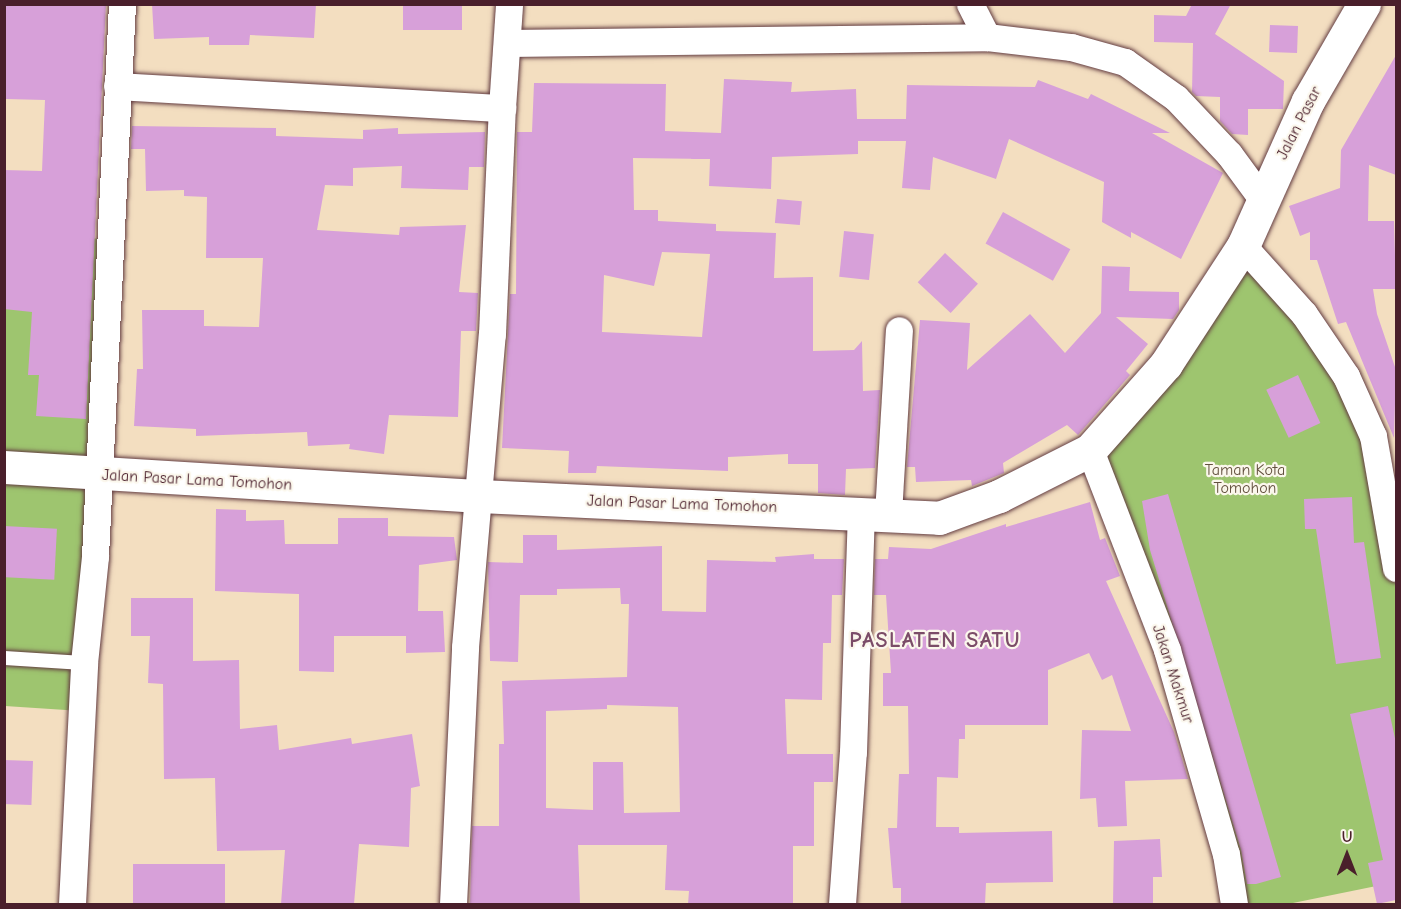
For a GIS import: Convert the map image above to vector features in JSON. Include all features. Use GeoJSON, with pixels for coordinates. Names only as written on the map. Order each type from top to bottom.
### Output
{"type":"FeatureCollection","features":[{"type":"Feature","properties":{"kind":"street"},"geometry":{"type":"LineString","coordinates":[[72,904],[84,663],[99,475],[122,4]]}},
{"type":"Feature","properties":{"kind":"street"},"geometry":{"type":"LineString","coordinates":[[453,904],[465,647],[480,496],[509,4]]}},
{"type":"Feature","properties":{"kind":"street"},"geometry":{"type":"LineString","coordinates":[[970,4],[987,37]]}},
{"type":"Feature","properties":{"kind":"street","name":"Jalan Pasar"},"geometry":{"type":"LineString","coordinates":[[1243,246],[1262,199],[1308,101],[1364,4]]}},
{"type":"Feature","properties":{"kind":"street"},"geometry":{"type":"LineString","coordinates":[[507,43],[987,37],[1071,47],[1125,63],[1176,98],[1229,154],[1262,199]]}},
{"type":"Feature","properties":{"kind":"street"},"geometry":{"type":"LineString","coordinates":[[117,86],[502,108]]}},
{"type":"Feature","properties":{"kind":"street"},"geometry":{"type":"LineString","coordinates":[[1243,246],[1304,315],[1385,434],[1396,568]]}},
{"type":"Feature","properties":{"kind":"street","name":"Jalan Pasar Lama Tomohon"},"geometry":{"type":"LineString","coordinates":[[4,467],[99,475],[480,496],[874,513],[939,518],[999,496],[1090,450],[1166,364],[1243,246]]}},
{"type":"Feature","properties":{"kind":"street"},"geometry":{"type":"LineString","coordinates":[[842,904],[874,513],[899,330]]}},
{"type":"Feature","properties":{"kind":"street","name":"Jakan Makmur"},"geometry":{"type":"LineString","coordinates":[[1090,450],[1167,650],[1226,854],[1234,904]]}},
{"type":"Feature","properties":{"kind":"lane"},"geometry":{"type":"LineString","coordinates":[[4,658],[84,663]]}},
{"type":"Feature","properties":{"kind":"green space"},"geometry":{"type":"Polygon","coordinates":[[[4,236],[110,239],[81,711],[5,706],[4,236]]]}},
{"type":"Feature","properties":{"kind":"green space","name":"Taman Kota Tomohon"},"geometry":{"type":"Polygon","coordinates":[[[1243,246],[1346,376],[1396,568],[1396,882],[1288,904],[1234,904],[1090,450],[1243,246]]]}},
{"type":"Feature","properties":{"kind":"building"},"geometry":{"type":"Polygon","coordinates":[[[4,4],[106,4],[86,419],[36,416],[39,375],[28,375],[32,312],[4,309],[4,170],[42,171],[45,100],[6,99],[4,4]]]}},
{"type":"Feature","properties":{"kind":"building"},"geometry":{"type":"Polygon","coordinates":[[[152,4],[316,4],[314,38],[250,35],[249,45],[209,45],[209,37],[154,39],[152,4]]]}},
{"type":"Feature","properties":{"kind":"building"},"geometry":{"type":"Polygon","coordinates":[[[403,4],[462,4],[462,30],[403,30],[403,4]]]}},
{"type":"Feature","properties":{"kind":"building"},"geometry":{"type":"Polygon","coordinates":[[[1192,4],[1231,4],[1215,34],[1284,81],[1283,109],[1248,109],[1248,135],[1232,134],[1220,121],[1220,97],[1196,96],[1192,92],[1193,43],[1154,42],[1154,15],[1186,16],[1192,4]]]}},
{"type":"Feature","properties":{"kind":"building"},"geometry":{"type":"Polygon","coordinates":[[[1270,25],[1298,26],[1297,53],[1269,52],[1270,25]]]}},
{"type":"Feature","properties":{"kind":"building"},"geometry":{"type":"Polygon","coordinates":[[[1396,55],[1396,175],[1369,165],[1368,221],[1394,221],[1396,289],[1373,289],[1377,314],[1396,370],[1394,438],[1346,322],[1338,324],[1317,260],[1310,260],[1310,232],[1300,236],[1289,206],[1340,188],[1341,150],[1396,55]]]}},
{"type":"Feature","properties":{"kind":"building"},"geometry":{"type":"Polygon","coordinates":[[[724,79],[792,82],[791,92],[856,89],[857,119],[906,119],[907,85],[1035,87],[1038,80],[1088,99],[1091,94],[1170,133],[1152,133],[1223,173],[1181,259],[1131,232],[1131,238],[1102,222],[1104,182],[1009,139],[996,179],[933,157],[930,190],[902,188],[906,141],[858,141],[858,154],[772,157],[771,189],[709,186],[710,159],[633,158],[634,210],[658,210],[658,221],[716,224],[716,231],[776,233],[774,278],[813,277],[813,351],[854,350],[862,341],[863,391],[880,390],[875,468],[846,469],[845,495],[818,493],[818,464],[788,464],[788,454],[728,457],[728,471],[597,466],[596,473],[568,473],[569,451],[502,448],[510,294],[516,294],[517,132],[532,132],[534,83],[666,84],[665,131],[721,133],[724,79]],[[662,252],[654,286],[604,275],[602,332],[702,337],[710,254],[662,252]]]}},
{"type":"Feature","properties":{"kind":"building"},"geometry":{"type":"Polygon","coordinates":[[[132,126],[276,128],[276,136],[363,139],[363,130],[398,128],[398,134],[485,132],[484,167],[469,167],[468,190],[401,188],[402,166],[353,168],[353,186],[325,185],[317,230],[399,235],[400,227],[466,225],[459,292],[478,293],[476,331],[461,331],[458,417],[389,415],[384,454],[349,449],[350,444],[308,446],[307,432],[196,436],[196,429],[134,426],[137,369],[143,369],[142,310],[204,310],[204,326],[259,327],[263,258],[206,258],[207,197],[184,196],[184,190],[146,191],[145,149],[131,149],[132,126]]]}},
{"type":"Feature","properties":{"kind":"building"},"geometry":{"type":"Polygon","coordinates":[[[777,199],[802,201],[800,225],[775,223],[777,199]]]}},
{"type":"Feature","properties":{"kind":"building"},"geometry":{"type":"Polygon","coordinates":[[[1003,212],[1070,249],[1053,281],[986,243],[1003,212]]]}},
{"type":"Feature","properties":{"kind":"building"},"geometry":{"type":"Polygon","coordinates":[[[844,231],[874,234],[869,280],[839,277],[844,231]]]}},
{"type":"Feature","properties":{"kind":"building"},"geometry":{"type":"Polygon","coordinates":[[[945,253],[978,284],[951,313],[918,282],[945,253]]]}},
{"type":"Feature","properties":{"kind":"building"},"geometry":{"type":"Polygon","coordinates":[[[1102,266],[1130,267],[1129,291],[1179,292],[1179,310],[1173,319],[1116,317],[1148,344],[1126,371],[1130,375],[1078,435],[1067,425],[1003,463],[1004,473],[972,486],[971,480],[916,482],[915,467],[907,467],[920,320],[970,323],[967,370],[1030,314],[1065,353],[1101,313],[1102,266]]]}},
{"type":"Feature","properties":{"kind":"building"},"geometry":{"type":"Polygon","coordinates":[[[1298,375],[1320,423],[1289,438],[1266,390],[1298,375]]]}},
{"type":"Feature","properties":{"kind":"building"},"geometry":{"type":"Polygon","coordinates":[[[1168,494],[1281,877],[1256,884],[1247,884],[1241,850],[1150,550],[1142,501],[1168,494]]]}},
{"type":"Feature","properties":{"kind":"building"},"geometry":{"type":"Polygon","coordinates":[[[1352,497],[1354,543],[1364,542],[1381,658],[1336,664],[1316,529],[1305,529],[1304,499],[1352,497]]]}},
{"type":"Feature","properties":{"kind":"building"},"geometry":{"type":"Polygon","coordinates":[[[1090,502],[1100,540],[1105,538],[1120,576],[1106,581],[1174,732],[1188,779],[1125,781],[1127,826],[1098,827],[1096,798],[1080,799],[1082,730],[1131,731],[1112,675],[1102,680],[1089,653],[1048,670],[1048,725],[965,725],[965,739],[959,739],[958,778],[937,777],[936,827],[959,827],[959,833],[1052,831],[1053,882],[986,883],[985,904],[901,904],[901,888],[893,888],[888,828],[897,828],[899,774],[909,774],[908,706],[883,706],[883,673],[891,673],[886,595],[874,595],[875,559],[888,559],[889,547],[931,549],[1006,524],[1006,527],[1090,502]]]}},
{"type":"Feature","properties":{"kind":"building"},"geometry":{"type":"Polygon","coordinates":[[[216,509],[246,510],[246,521],[284,520],[285,544],[338,544],[338,518],[388,518],[388,536],[454,537],[457,560],[419,565],[418,611],[443,611],[445,652],[406,653],[406,636],[334,636],[334,672],[299,671],[299,594],[215,591],[216,509]]]}},
{"type":"Feature","properties":{"kind":"building"},"geometry":{"type":"Polygon","coordinates":[[[4,526],[57,529],[54,580],[4,577],[4,526]]]}},
{"type":"Feature","properties":{"kind":"building"},"geometry":{"type":"Polygon","coordinates":[[[523,535],[557,535],[557,550],[662,546],[662,611],[706,612],[707,560],[776,562],[775,557],[814,554],[814,559],[844,559],[842,595],[832,595],[831,643],[823,643],[822,700],[785,699],[787,754],[833,754],[833,782],[814,782],[814,846],[793,846],[793,904],[688,904],[689,891],[665,890],[667,845],[578,845],[580,904],[470,904],[472,826],[499,826],[499,744],[504,744],[502,681],[627,677],[629,604],[621,604],[620,588],[557,589],[557,595],[520,595],[518,662],[490,661],[488,562],[523,563],[523,535]],[[607,705],[607,709],[546,711],[546,808],[593,810],[593,762],[623,762],[624,813],[680,812],[678,707],[607,705]]]}},
{"type":"Feature","properties":{"kind":"building"},"geometry":{"type":"Polygon","coordinates":[[[131,598],[193,598],[193,661],[239,660],[240,729],[277,725],[279,750],[351,738],[352,744],[412,734],[420,786],[411,788],[409,847],[359,844],[354,904],[281,904],[285,850],[217,851],[215,778],[164,779],[163,684],[148,683],[150,636],[131,636],[131,598]]]}},
{"type":"Feature","properties":{"kind":"building"},"geometry":{"type":"Polygon","coordinates":[[[1388,706],[1396,743],[1396,900],[1377,904],[1368,863],[1383,860],[1350,714],[1388,706]]]}},
{"type":"Feature","properties":{"kind":"building"},"geometry":{"type":"Polygon","coordinates":[[[4,760],[33,761],[31,805],[4,804],[4,760]]]}},
{"type":"Feature","properties":{"kind":"building"},"geometry":{"type":"Polygon","coordinates":[[[1160,839],[1162,877],[1153,877],[1153,904],[1113,904],[1114,841],[1160,839]]]}},
{"type":"Feature","properties":{"kind":"building"},"geometry":{"type":"Polygon","coordinates":[[[133,864],[225,864],[225,903],[133,903],[133,864]]]}},
{"type":"Feature","properties":{"kind":"district","name":"PASLATEN SATU"},"geometry":{"type":"Point","coordinates":[935,641]}}]}
